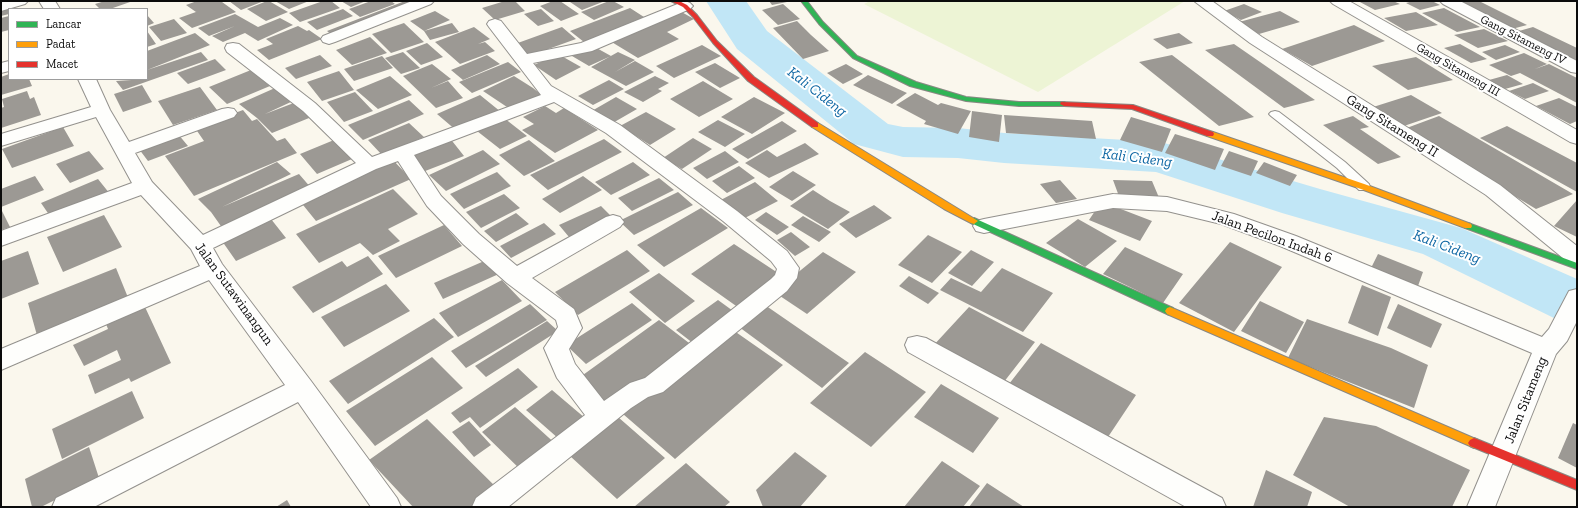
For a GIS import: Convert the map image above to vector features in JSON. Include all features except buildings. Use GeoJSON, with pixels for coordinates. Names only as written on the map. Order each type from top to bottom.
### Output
{"type":"FeatureCollection","features":[{"type":"Feature","properties":{"kind":"street"},"geometry":{"type":"LineString","coordinates":[[1,6],[20,1]]}},
{"type":"Feature","properties":{"kind":"street"},"geometry":{"type":"LineString","coordinates":[[329,38],[426,1]]}},
{"type":"Feature","properties":{"kind":"street"},"geometry":{"type":"LineString","coordinates":[[804,1],[821,23],[856,56],[880,70],[913,84],[966,99],[1019,104],[1093,104],[1133,107],[1364,187],[1577,266]]}},
{"type":"Feature","properties":{"kind":"street","name":"Gang Sitameng II"},"geometry":{"type":"LineString","coordinates":[[1202,1],[1256,40],[1493,190],[1552,236],[1577,258]]}},
{"type":"Feature","properties":{"kind":"street","name":"Gang Sitameng III"},"geometry":{"type":"LineString","coordinates":[[1338,1],[1577,138]]}},
{"type":"Feature","properties":{"kind":"street","name":"Gang Sitameng IV"},"geometry":{"type":"LineString","coordinates":[[1448,1],[1577,68]]}},
{"type":"Feature","properties":{"kind":"street"},"geometry":{"type":"LineString","coordinates":[[524,60],[586,47],[679,4],[695,16],[715,42],[751,79],[819,128],[947,207],[984,226],[1120,289],[1501,461],[1577,485]]}},
{"type":"Feature","properties":{"kind":"street"},"geometry":{"type":"LineString","coordinates":[[486,507],[601,417],[639,390],[654,385],[779,285],[786,278],[788,268],[779,256],[692,187],[613,129],[545,90],[524,60],[495,24]]}},
{"type":"Feature","properties":{"kind":"street"},"geometry":{"type":"LineString","coordinates":[[233,48],[309,107],[369,165]]}},
{"type":"Feature","properties":{"kind":"street","name":"Jalan Sutawinangun"},"geometry":{"type":"LineString","coordinates":[[87,80],[101,110],[144,186],[200,246],[213,269],[302,388],[387,507]]}},
{"type":"Feature","properties":{"kind":"street"},"geometry":{"type":"LineString","coordinates":[[200,246],[369,165],[502,117],[554,96]]}},
{"type":"Feature","properties":{"kind":"street"},"geometry":{"type":"LineString","coordinates":[[1,140],[101,110]]}},
{"type":"Feature","properties":{"kind":"street"},"geometry":{"type":"LineString","coordinates":[[123,151],[228,113]]}},
{"type":"Feature","properties":{"kind":"street"},"geometry":{"type":"LineString","coordinates":[[403,152],[408,163],[438,205],[471,239],[515,277],[566,315],[570,328],[556,348],[558,357],[566,371],[601,417]]}},
{"type":"Feature","properties":{"kind":"street"},"geometry":{"type":"LineString","coordinates":[[1,239],[144,186]]}},
{"type":"Feature","properties":{"kind":"street","name":"Jalan Pecilon Indah 6"},"geometry":{"type":"LineString","coordinates":[[984,226],[1080,206],[1113,201],[1151,202],[1173,205],[1227,219],[1288,240],[1552,342]]}},
{"type":"Feature","properties":{"kind":"street"},"geometry":{"type":"LineString","coordinates":[[515,277],[613,222]]}},
{"type":"Feature","properties":{"kind":"street"},"geometry":{"type":"LineString","coordinates":[[1,360],[213,269]]}},
{"type":"Feature","properties":{"kind":"street","name":"Jalan Sitameng"},"geometry":{"type":"LineString","coordinates":[[1481,507],[1552,342],[1577,297]]}},
{"type":"Feature","properties":{"kind":"street"},"geometry":{"type":"LineString","coordinates":[[917,345],[1212,507]]}},
{"type":"Feature","properties":{"kind":"street"},"geometry":{"type":"LineString","coordinates":[[66,507],[302,388]]}},
{"type":"Feature","properties":{"kind":"lane"},"geometry":{"type":"LineString","coordinates":[[1275,114],[1341,165],[1364,187]]}},
{"type":"Feature","properties":{"kind":"green space"},"geometry":{"type":"Polygon","coordinates":[[[870,1],[1185,1],[1038,92],[864,4],[870,1]]]}},
{"type":"Feature","properties":{"kind":"waterway","name":"Kali Cideng"},"geometry":{"type":"LineString","coordinates":[[726,1],[752,40],[871,134],[903,142],[958,143],[1004,148],[1161,157],[1301,201],[1442,241],[1577,304]]}},
{"type":"Feature","properties":{"kind":"traffic: fast"},"geometry":{"type":"LineString","coordinates":[[804,1],[821,23],[855,57],[913,84],[966,99],[1019,104],[1064,104]]}},
{"type":"Feature","properties":{"kind":"traffic: fast"},"geometry":{"type":"LineString","coordinates":[[974,221],[1170,311]]}},
{"type":"Feature","properties":{"kind":"traffic: fast"},"geometry":{"type":"LineString","coordinates":[[1468,226],[1577,266]]}},
{"type":"Feature","properties":{"kind":"traffic: slow"},"geometry":{"type":"LineString","coordinates":[[815,125],[947,207],[974,221]]}},
{"type":"Feature","properties":{"kind":"traffic: slow"},"geometry":{"type":"LineString","coordinates":[[1210,134],[1364,187],[1468,226]]}},
{"type":"Feature","properties":{"kind":"traffic: slow"},"geometry":{"type":"LineString","coordinates":[[1170,311],[1474,443]]}},
{"type":"Feature","properties":{"kind":"traffic: jam"},"geometry":{"type":"LineString","coordinates":[[674,1],[685,6],[695,16],[715,42],[751,79],[815,125]]}},
{"type":"Feature","properties":{"kind":"traffic: jam"},"geometry":{"type":"LineString","coordinates":[[1064,104],[1133,107],[1210,134]]}},
{"type":"Feature","properties":{"kind":"traffic: jam"},"geometry":{"type":"LineString","coordinates":[[1474,443],[1577,485]]}}]}
